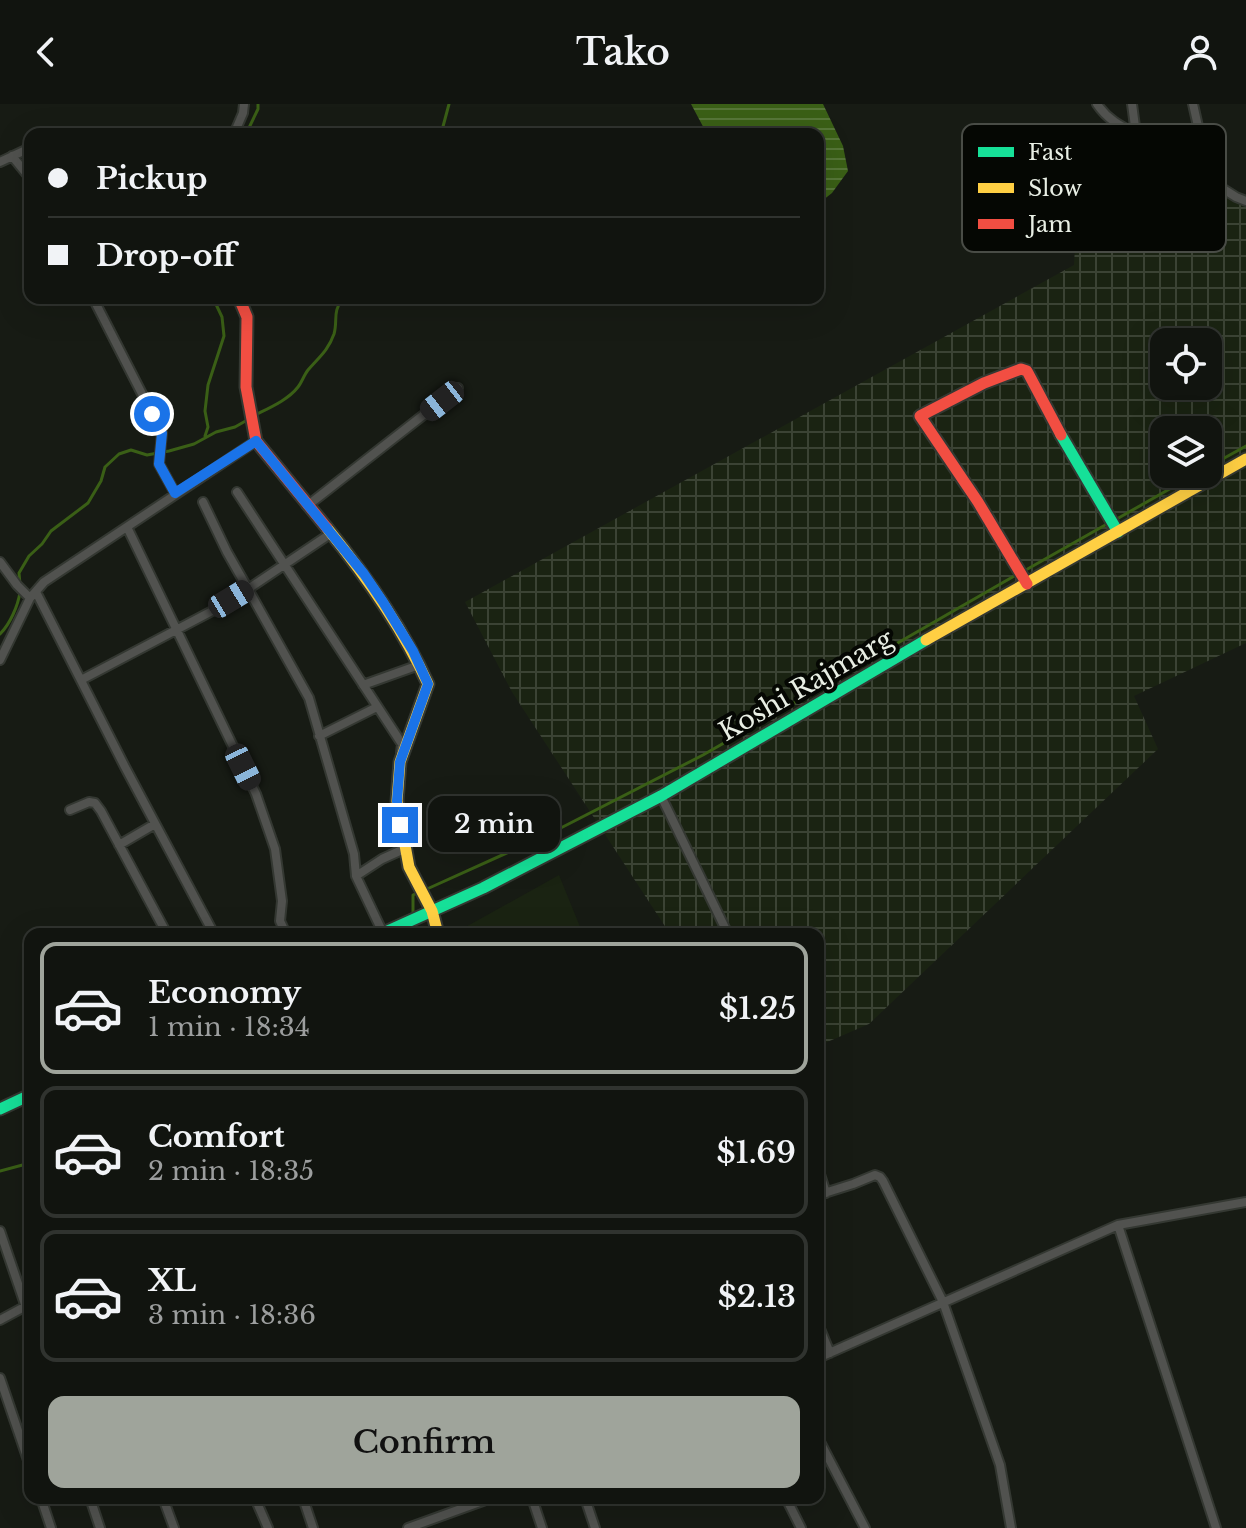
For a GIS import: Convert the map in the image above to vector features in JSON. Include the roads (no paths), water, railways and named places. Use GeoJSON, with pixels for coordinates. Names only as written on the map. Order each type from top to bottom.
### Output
{"type":"FeatureCollection","features":[{"type":"Feature","properties":{"kind":"street"},"geometry":{"type":"LineString","coordinates":[[237,128],[244,104]]}},
{"type":"Feature","properties":{"kind":"street"},"geometry":{"type":"LineString","coordinates":[[1097,104],[1108,118],[1118,124]]}},
{"type":"Feature","properties":{"kind":"street"},"geometry":{"type":"LineString","coordinates":[[1132,104],[1135,124]]}},
{"type":"Feature","properties":{"kind":"street"},"geometry":{"type":"LineString","coordinates":[[1193,104],[1197,124]]}},
{"type":"Feature","properties":{"kind":"street"},"geometry":{"type":"LineString","coordinates":[[0,162],[24,151]]}},
{"type":"Feature","properties":{"kind":"street"},"geometry":{"type":"LineString","coordinates":[[12,156],[24,171]]}},
{"type":"Feature","properties":{"kind":"street"},"geometry":{"type":"LineString","coordinates":[[1226,189],[1246,201]]}},
{"type":"Feature","properties":{"kind":"street"},"geometry":{"type":"LineString","coordinates":[[96,304],[162,433],[159,464],[175,493]]}},
{"type":"Feature","properties":{"kind":"street"},"geometry":{"type":"LineString","coordinates":[[242,304],[247,317],[246,387],[256,441],[364,574],[428,684],[400,762]]}},
{"type":"Feature","properties":{"kind":"street"},"geometry":{"type":"LineString","coordinates":[[1027,584],[978,502],[920,416],[984,383],[1021,369],[1027,371],[1118,532]]}},
{"type":"Feature","properties":{"kind":"street"},"geometry":{"type":"LineString","coordinates":[[307,506],[458,388]]}},
{"type":"Feature","properties":{"kind":"street"},"geometry":{"type":"LineString","coordinates":[[1,657],[26,592],[256,441]]}},
{"type":"Feature","properties":{"kind":"street","name":"Koshi Rajmarg"},"geometry":{"type":"LineString","coordinates":[[395,928],[483,888],[661,796],[870,672],[1246,459]]}},
{"type":"Feature","properties":{"kind":"street"},"geometry":{"type":"LineString","coordinates":[[237,492],[402,744],[397,801],[404,849],[436,928]]}},
{"type":"Feature","properties":{"kind":"street"},"geometry":{"type":"LineString","coordinates":[[203,502],[227,552],[309,698],[354,854],[356,876],[379,928]]}},
{"type":"Feature","properties":{"kind":"street"},"geometry":{"type":"LineString","coordinates":[[127,527],[256,794],[275,849],[282,901],[280,921],[283,928]]}},
{"type":"Feature","properties":{"kind":"street"},"geometry":{"type":"LineString","coordinates":[[81,680],[248,589],[330,534]]}},
{"type":"Feature","properties":{"kind":"street"},"geometry":{"type":"LineString","coordinates":[[0,562],[26,592],[81,680],[211,928]]}},
{"type":"Feature","properties":{"kind":"street"},"geometry":{"type":"LineString","coordinates":[[363,685],[419,665]]}},
{"type":"Feature","properties":{"kind":"street"},"geometry":{"type":"LineString","coordinates":[[319,736],[377,707]]}},
{"type":"Feature","properties":{"kind":"street"},"geometry":{"type":"LineString","coordinates":[[661,796],[725,928]]}},
{"type":"Feature","properties":{"kind":"street"},"geometry":{"type":"LineString","coordinates":[[70,810],[89,802],[95,803],[164,928]]}},
{"type":"Feature","properties":{"kind":"street"},"geometry":{"type":"LineString","coordinates":[[119,845],[155,824]]}},
{"type":"Feature","properties":{"kind":"street"},"geometry":{"type":"LineString","coordinates":[[356,876],[404,849]]}},
{"type":"Feature","properties":{"kind":"street"},"geometry":{"type":"LineString","coordinates":[[0,1109],[24,1098]]}},
{"type":"Feature","properties":{"kind":"street"},"geometry":{"type":"LineString","coordinates":[[824,1193],[875,1175],[880,1177],[943,1302],[1000,1465],[1011,1528]]}},
{"type":"Feature","properties":{"kind":"street"},"geometry":{"type":"LineString","coordinates":[[824,1356],[1118,1225],[1246,1202]]}},
{"type":"Feature","properties":{"kind":"street"},"geometry":{"type":"LineString","coordinates":[[1118,1225],[1216,1528]]}},
{"type":"Feature","properties":{"kind":"street"},"geometry":{"type":"LineString","coordinates":[[0,1231],[24,1300]]}},
{"type":"Feature","properties":{"kind":"street"},"geometry":{"type":"LineString","coordinates":[[0,1320],[24,1307]]}},
{"type":"Feature","properties":{"kind":"street"},"geometry":{"type":"LineString","coordinates":[[824,1338],[830,1353]]}},
{"type":"Feature","properties":{"kind":"street"},"geometry":{"type":"LineString","coordinates":[[0,1378],[24,1448]]}},
{"type":"Feature","properties":{"kind":"street"},"geometry":{"type":"LineString","coordinates":[[824,1456],[865,1528]]}},
{"type":"Feature","properties":{"kind":"street"},"geometry":{"type":"LineString","coordinates":[[43,1504],[51,1528]]}},
{"type":"Feature","properties":{"kind":"street"},"geometry":{"type":"LineString","coordinates":[[92,1504],[100,1528]]}},
{"type":"Feature","properties":{"kind":"street"},"geometry":{"type":"LineString","coordinates":[[165,1504],[174,1528]]}},
{"type":"Feature","properties":{"kind":"street"},"geometry":{"type":"LineString","coordinates":[[258,1504],[268,1528]]}},
{"type":"Feature","properties":{"kind":"street"},"geometry":{"type":"LineString","coordinates":[[305,1504],[313,1528]]}},
{"type":"Feature","properties":{"kind":"street"},"geometry":{"type":"LineString","coordinates":[[408,1528],[474,1504]]}},
{"type":"Feature","properties":{"kind":"street"},"geometry":{"type":"LineString","coordinates":[[534,1504],[542,1528]]}},
{"type":"Feature","properties":{"kind":"street"},"geometry":{"type":"LineString","coordinates":[[587,1504],[595,1528]]}},
{"type":"Feature","properties":{"kind":"street"},"geometry":{"type":"LineString","coordinates":[[789,1504],[801,1528]]}},
{"type":"Feature","properties":{"kind":"waterway"},"geometry":{"type":"LineString","coordinates":[[249,128],[258,104]]}},
{"type":"Feature","properties":{"kind":"waterway"},"geometry":{"type":"LineString","coordinates":[[443,128],[449,104]]}},
{"type":"Feature","properties":{"kind":"waterway"},"geometry":{"type":"LineString","coordinates":[[205,436],[208,427],[205,411],[208,385],[224,336],[222,317],[216,304]]}},
{"type":"Feature","properties":{"kind":"waterway"},"geometry":{"type":"LineString","coordinates":[[255,415],[284,400],[298,387],[332,340],[340,304]]}},
{"type":"Feature","properties":{"kind":"waterway"},"geometry":{"type":"LineString","coordinates":[[20,584],[19,573],[29,556],[51,531],[88,503],[105,467],[119,454],[131,450],[147,455],[169,451],[194,444],[249,419]]}},
{"type":"Feature","properties":{"kind":"waterway"},"geometry":{"type":"LineString","coordinates":[[1222,459],[1246,446]]}},
{"type":"Feature","properties":{"kind":"waterway"},"geometry":{"type":"LineString","coordinates":[[1115,520],[1171,488]]}},
{"type":"Feature","properties":{"kind":"waterway"},"geometry":{"type":"LineString","coordinates":[[1024,571],[1107,524]]}},
{"type":"Feature","properties":{"kind":"waterway"},"geometry":{"type":"LineString","coordinates":[[427,889],[551,833],[703,755],[1016,575]]}},
{"type":"Feature","properties":{"kind":"waterway"},"geometry":{"type":"LineString","coordinates":[[0,634],[13,614],[20,592]]}},
{"type":"Feature","properties":{"kind":"waterway"},"geometry":{"type":"LineString","coordinates":[[413,915],[413,895],[417,893]]}},
{"type":"Feature","properties":{"kind":"waterway"},"geometry":{"type":"LineString","coordinates":[[0,1171],[24,1165]]}}]}
